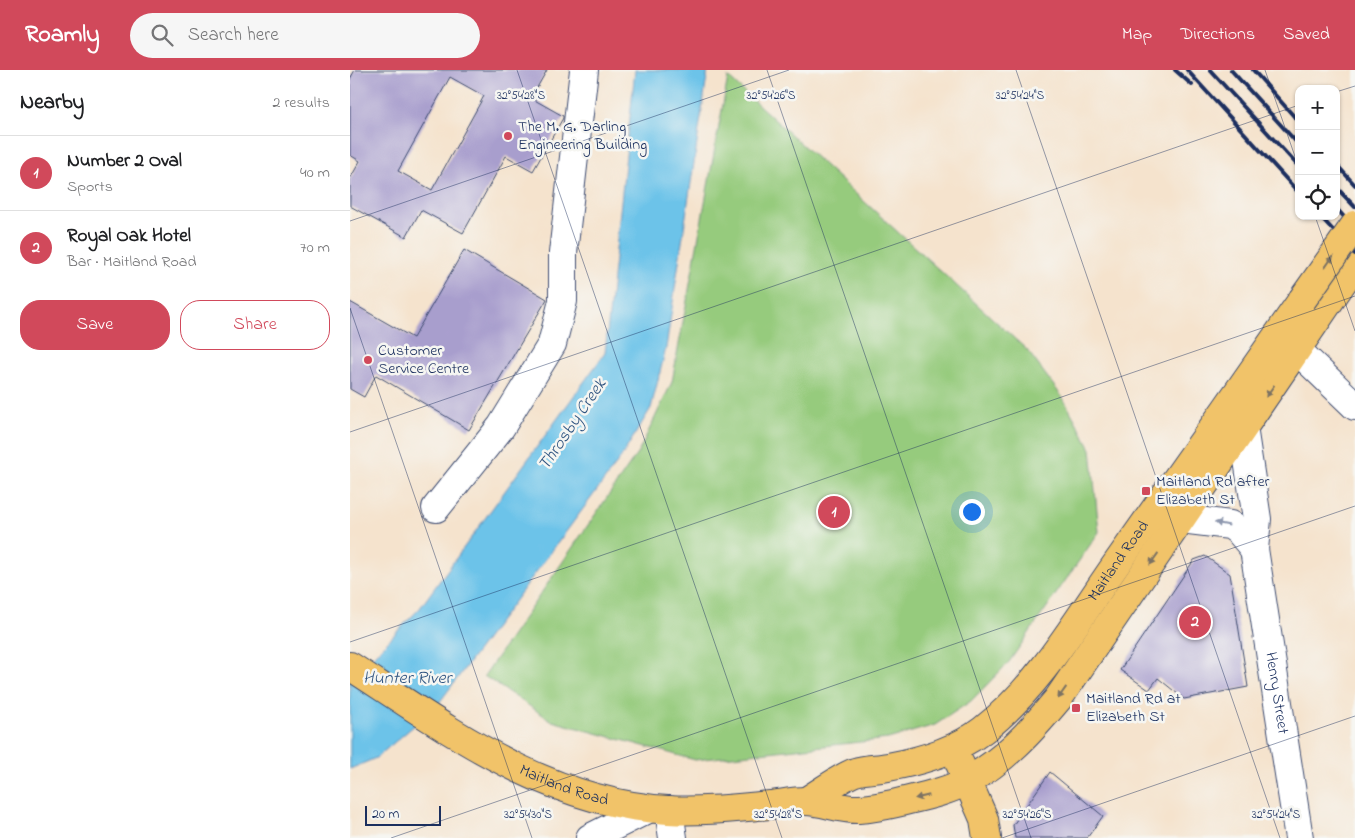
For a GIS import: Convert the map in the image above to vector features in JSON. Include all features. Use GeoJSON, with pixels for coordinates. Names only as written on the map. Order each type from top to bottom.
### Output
{"type":"FeatureCollection","features":[{"type":"Feature","properties":{"kind":"main road","name":"Maitland Road"},"geometry":{"type":"LineString","coordinates":[[350,666],[498,759],[546,782],[588,796],[658,809],[722,810],[806,801],[858,809],[900,803],[936,794],[968,780],[1007,753],[1032,730],[1058,699],[1243,427],[1298,350],[1310,310],[1355,225]]}},
{"type":"Feature","properties":{"kind":"main road","name":"Maitland Road"},"geometry":{"type":"LineString","coordinates":[[806,801],[854,772],[890,767],[920,760],[952,749],[983,730],[1001,714],[1036,678],[1189,463],[1310,310],[1355,264]]}},
{"type":"Feature","properties":{"kind":"main road"},"geometry":{"type":"LineString","coordinates":[[952,749],[968,780],[984,819],[988,838]]}},
{"type":"Feature","properties":{"kind":"street"},"geometry":{"type":"LineString","coordinates":[[436,508],[501,427],[552,344],[563,301],[563,253],[584,70]]}},
{"type":"Feature","properties":{"kind":"street"},"geometry":{"type":"LineString","coordinates":[[1298,350],[1355,406]]}},
{"type":"Feature","properties":{"kind":"street","name":"Henry Street"},"geometry":{"type":"LineString","coordinates":[[1243,427],[1257,519],[1254,548],[1299,838]]}},
{"type":"Feature","properties":{"kind":"street"},"geometry":{"type":"LineString","coordinates":[[1182,519],[1230,525],[1240,531],[1254,548]]}},
{"type":"Feature","properties":{"kind":"street"},"geometry":{"type":"LineString","coordinates":[[590,838],[658,809],[673,838]]}},
{"type":"Feature","properties":{"kind":"green space"},"geometry":{"type":"Polygon","coordinates":[[[728,77],[1027,350],[1063,398],[1091,449],[1099,532],[1009,662],[971,701],[935,725],[888,739],[695,760],[552,721],[484,676],[639,451],[672,382],[728,77]]]}},
{"type":"Feature","properties":{"kind":"water","name":"Hunter River"},"geometry":{"type":"Polygon","coordinates":[[[635,70],[708,70],[666,348],[651,408],[620,459],[436,707],[376,758],[350,769],[350,680],[420,608],[605,353],[635,70]]]}},
{"type":"Feature","properties":{"kind":"building","name":"The M. G. Darling Engineering Building"},"geometry":{"type":"Polygon","coordinates":[[[355,70],[547,70],[531,98],[563,116],[563,118],[533,171],[506,156],[463,233],[421,210],[406,237],[350,206],[350,179],[360,161],[350,155],[350,79],[355,70]],[[450,77],[398,171],[432,190],[484,96],[450,77]]]}},
{"type":"Feature","properties":{"kind":"building"},"geometry":{"type":"Polygon","coordinates":[[[464,250],[547,299],[469,430],[376,375],[364,397],[350,389],[350,302],[413,338],[464,250]]]}},
{"type":"Feature","properties":{"kind":"building"},"geometry":{"type":"Polygon","coordinates":[[[1205,556],[1230,574],[1248,687],[1184,699],[1158,678],[1149,690],[1120,670],[1194,560],[1205,556]]]}},
{"type":"Feature","properties":{"kind":"building"},"geometry":{"type":"Polygon","coordinates":[[[1050,772],[1103,816],[1087,838],[1015,838],[1013,825],[1050,772]]]}},
{"type":"Feature","properties":{"kind":"railway"},"geometry":{"type":"LineString","coordinates":[[1175,70],[1192,85]]}},
{"type":"Feature","properties":{"kind":"railway"},"geometry":{"type":"LineString","coordinates":[[1187,70],[1295,189]]}},
{"type":"Feature","properties":{"kind":"railway"},"geometry":{"type":"LineString","coordinates":[[1210,70],[1295,163]]}},
{"type":"Feature","properties":{"kind":"railway"},"geometry":{"type":"LineString","coordinates":[[1231,70],[1295,141]]}},
{"type":"Feature","properties":{"kind":"railway"},"geometry":{"type":"LineString","coordinates":[[1253,70],[1295,117]]}},
{"type":"Feature","properties":{"kind":"railway"},"geometry":{"type":"LineString","coordinates":[[1340,168],[1355,185]]}},
{"type":"Feature","properties":{"kind":"railway"},"geometry":{"type":"LineString","coordinates":[[1340,191],[1355,207]]}},
{"type":"Feature","properties":{"kind":"railway"},"geometry":{"type":"LineString","coordinates":[[1340,212],[1355,229]]}},
{"type":"Feature","properties":{"kind":"railway"},"geometry":{"type":"LineString","coordinates":[[1324,220],[1355,254]]}},
{"type":"Feature","properties":{"kind":"place","name":"The M. G. Darling Engineering Building"},"geometry":{"type":"Point","coordinates":[508,136]}},
{"type":"Feature","properties":{"kind":"place","name":"Customer Service Centre"},"geometry":{"type":"Point","coordinates":[368,360]}},
{"type":"Feature","properties":{"kind":"place","name":"Maitland Rd after Elizabeth St"},"geometry":{"type":"Point","coordinates":[1146,491]}},
{"type":"Feature","properties":{"kind":"place","name":"Number 2 Oval"},"geometry":{"type":"Point","coordinates":[834,512]}},
{"type":"Feature","properties":{"kind":"place","name":"Royal Oak Hotel"},"geometry":{"type":"Point","coordinates":[1195,622]}},
{"type":"Feature","properties":{"kind":"place","name":"Maitland Rd at Elizabeth St"},"geometry":{"type":"Point","coordinates":[1076,708]}},
{"type":"Feature","properties":{"kind":"water label","name":"Throsby Creek"},"geometry":{"type":"Point","coordinates":[573,425]}}]}
